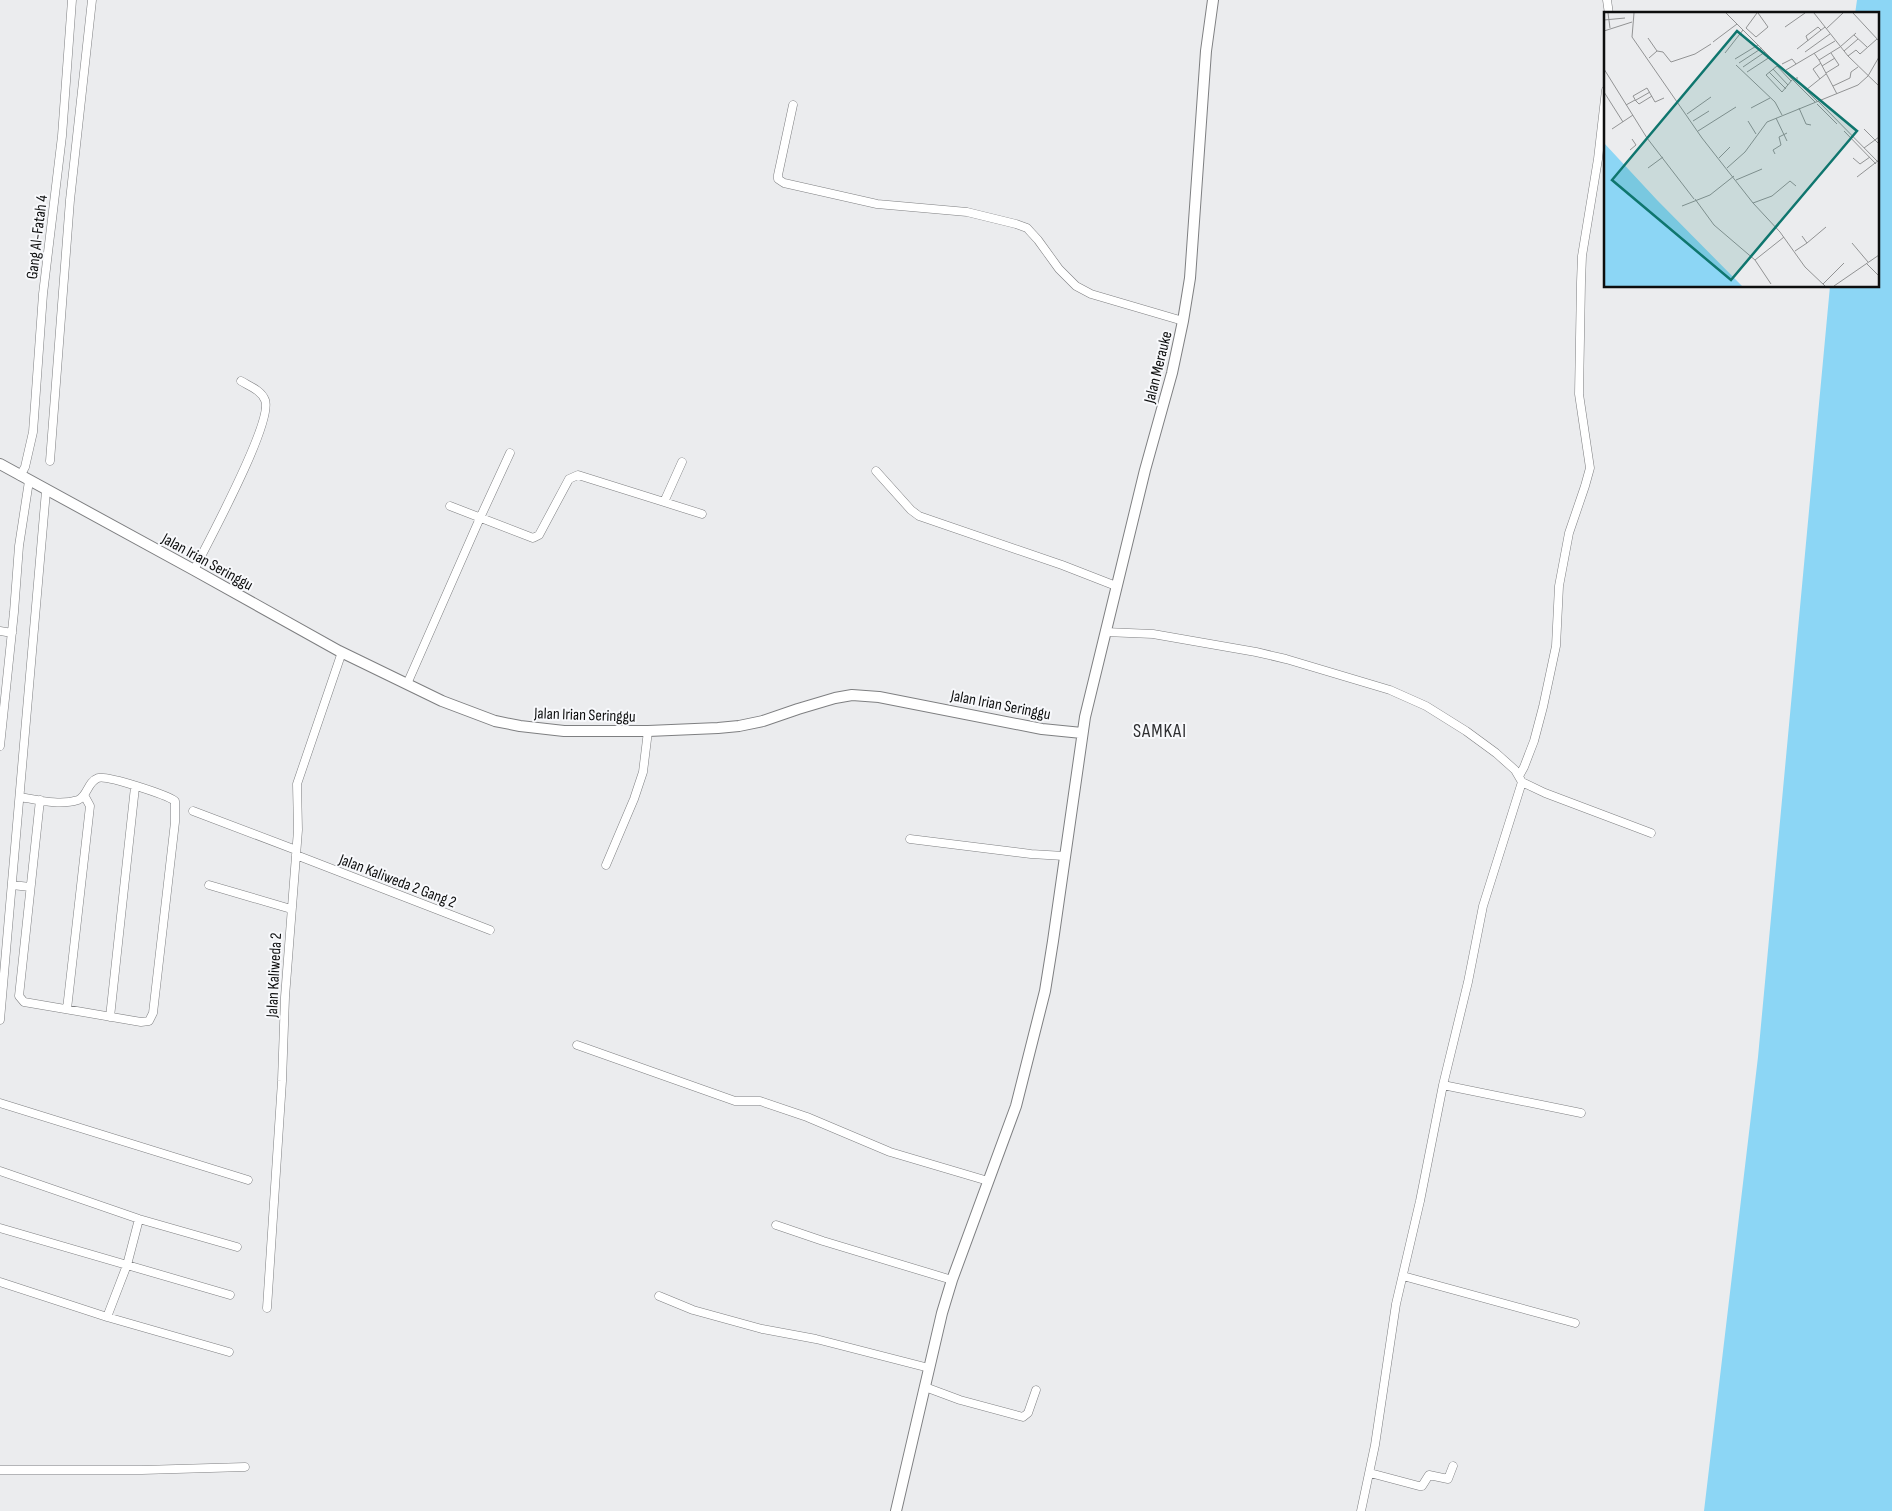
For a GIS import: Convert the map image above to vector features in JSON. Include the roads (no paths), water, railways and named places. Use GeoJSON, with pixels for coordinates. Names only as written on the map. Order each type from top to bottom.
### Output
{"type":"FeatureCollection","features":[{"type":"Feature","properties":{"kind":"street","name":"Gang Al-Fatah 4"},"geometry":{"type":"LineString","coordinates":[[33,483],[25,467],[33,432],[42,294],[62,136],[72,0]]}},
{"type":"Feature","properties":{"kind":"street"},"geometry":{"type":"LineString","coordinates":[[50,461],[70,200],[92,0]]}},
{"type":"Feature","properties":{"kind":"street","name":"Jalan Merauke"},"geometry":{"type":"LineString","coordinates":[[896,1511],[929,1368],[952,1280],[1016,1106],[1044,991],[1054,941],[1082,733],[1116,586],[1172,373],[1183,321],[1190,278],[1206,50],[1213,0]]}},
{"type":"Feature","properties":{"kind":"street"},"geometry":{"type":"LineString","coordinates":[[793,105],[778,175],[778,179],[784,183],[878,204],[967,212],[1016,224],[1027,228],[1059,269],[1076,286],[1091,294],[1183,321]]}},
{"type":"Feature","properties":{"kind":"street"},"geometry":{"type":"LineString","coordinates":[[1361,1511],[1370,1473],[1396,1304],[1443,1085],[1468,982],[1483,906],[1543,707],[1556,646],[1559,586],[1567,542],[1590,468],[1579,394],[1582,256],[1598,159],[1604,107]]}},
{"type":"Feature","properties":{"kind":"street"},"geometry":{"type":"LineString","coordinates":[[194,570],[247,465],[264,420],[267,407],[265,399],[260,393],[241,381]]}},
{"type":"Feature","properties":{"kind":"street"},"geometry":{"type":"LineString","coordinates":[[407,684],[510,453]]}},
{"type":"Feature","properties":{"kind":"street"},"geometry":{"type":"LineString","coordinates":[[664,502],[682,462]]}},
{"type":"Feature","properties":{"kind":"street","name":"Jalan Irian Seringgu"},"geometry":{"type":"LineString","coordinates":[[0,464],[342,652],[468,712],[495,721],[564,731],[648,731],[739,726],[763,721],[798,708],[852,695],[879,696],[1042,729],[1082,733]]}},
{"type":"Feature","properties":{"kind":"street"},"geometry":{"type":"LineString","coordinates":[[876,471],[911,510],[920,516],[1062,565],[1116,586]]}},
{"type":"Feature","properties":{"kind":"street"},"geometry":{"type":"LineString","coordinates":[[450,506],[533,538],[539,535],[569,479],[578,475],[702,514]]}},
{"type":"Feature","properties":{"kind":"street"},"geometry":{"type":"LineString","coordinates":[[0,746],[19,546],[33,483]]}},
{"type":"Feature","properties":{"kind":"street"},"geometry":{"type":"LineString","coordinates":[[0,1020],[20,797],[33,483]]}},
{"type":"Feature","properties":{"kind":"street"},"geometry":{"type":"LineString","coordinates":[[0,631],[12,633]]}},
{"type":"Feature","properties":{"kind":"street"},"geometry":{"type":"LineString","coordinates":[[1105,632],[1153,634],[1256,652],[1390,690],[1426,706],[1466,730],[1496,753],[1520,779],[1545,793],[1651,833]]}},
{"type":"Feature","properties":{"kind":"street","name":"Jalan Kaliweda 2"},"geometry":{"type":"LineString","coordinates":[[267,1308],[282,1081],[285,997],[298,830],[297,784],[342,652]]}},
{"type":"Feature","properties":{"kind":"street"},"geometry":{"type":"LineString","coordinates":[[606,865],[641,780],[646,759],[648,731]]}},
{"type":"Feature","properties":{"kind":"street"},"geometry":{"type":"LineString","coordinates":[[20,797],[40,800],[77,800],[84,795],[89,785],[98,778],[103,777],[163,794],[175,801],[175,822],[152,1019],[149,1021],[141,1022],[24,1002],[19,996],[40,800]]}},
{"type":"Feature","properties":{"kind":"street"},"geometry":{"type":"LineString","coordinates":[[110,1017],[135,787]]}},
{"type":"Feature","properties":{"kind":"street"},"geometry":{"type":"LineString","coordinates":[[67,1009],[90,806],[84,795]]}},
{"type":"Feature","properties":{"kind":"street","name":"Jalan Kaliweda 2 Gang 2"},"geometry":{"type":"LineString","coordinates":[[193,810],[490,930]]}},
{"type":"Feature","properties":{"kind":"street"},"geometry":{"type":"LineString","coordinates":[[910,839],[1031,854],[1064,856]]}},
{"type":"Feature","properties":{"kind":"street"},"geometry":{"type":"LineString","coordinates":[[12,885],[30,887]]}},
{"type":"Feature","properties":{"kind":"street"},"geometry":{"type":"LineString","coordinates":[[209,885],[291,909]]}},
{"type":"Feature","properties":{"kind":"street"},"geometry":{"type":"LineString","coordinates":[[577,1045],[735,1101],[760,1102],[807,1117],[890,1152],[988,1181]]}},
{"type":"Feature","properties":{"kind":"street"},"geometry":{"type":"LineString","coordinates":[[1443,1085],[1581,1113]]}},
{"type":"Feature","properties":{"kind":"street"},"geometry":{"type":"LineString","coordinates":[[0,1102],[248,1180]]}},
{"type":"Feature","properties":{"kind":"street"},"geometry":{"type":"LineString","coordinates":[[0,1171],[139,1219],[237,1247]]}},
{"type":"Feature","properties":{"kind":"street"},"geometry":{"type":"LineString","coordinates":[[107,1317],[127,1265],[139,1219]]}},
{"type":"Feature","properties":{"kind":"street"},"geometry":{"type":"LineString","coordinates":[[776,1225],[823,1242],[952,1280]]}},
{"type":"Feature","properties":{"kind":"street"},"geometry":{"type":"LineString","coordinates":[[0,1228],[230,1295]]}},
{"type":"Feature","properties":{"kind":"street"},"geometry":{"type":"LineString","coordinates":[[1402,1276],[1575,1323]]}},
{"type":"Feature","properties":{"kind":"street"},"geometry":{"type":"LineString","coordinates":[[0,1282],[107,1317],[229,1352]]}},
{"type":"Feature","properties":{"kind":"street"},"geometry":{"type":"LineString","coordinates":[[658,1296],[693,1310],[762,1329],[816,1339],[929,1368]]}},
{"type":"Feature","properties":{"kind":"street"},"geometry":{"type":"LineString","coordinates":[[925,1387],[960,1400],[1023,1417],[1028,1413],[1036,1390]]}},
{"type":"Feature","properties":{"kind":"street"},"geometry":{"type":"LineString","coordinates":[[1370,1473],[1422,1486],[1429,1475],[1448,1479],[1453,1466]]}},
{"type":"Feature","properties":{"kind":"street"},"geometry":{"type":"LineString","coordinates":[[0,1470],[245,1468]]}},
{"type":"Feature","properties":{"kind":"water"},"geometry":{"type":"Polygon","coordinates":[[[1857,0],[1892,0],[1892,1511],[1704,1511],[1758,1057],[1830,288],[1880,288],[1880,12],[1855,12],[1857,0]]]}},
{"type":"Feature","properties":{"kind":"district","name":"SAMKAI"},"geometry":{"type":"Point","coordinates":[1160,730]}}]}
